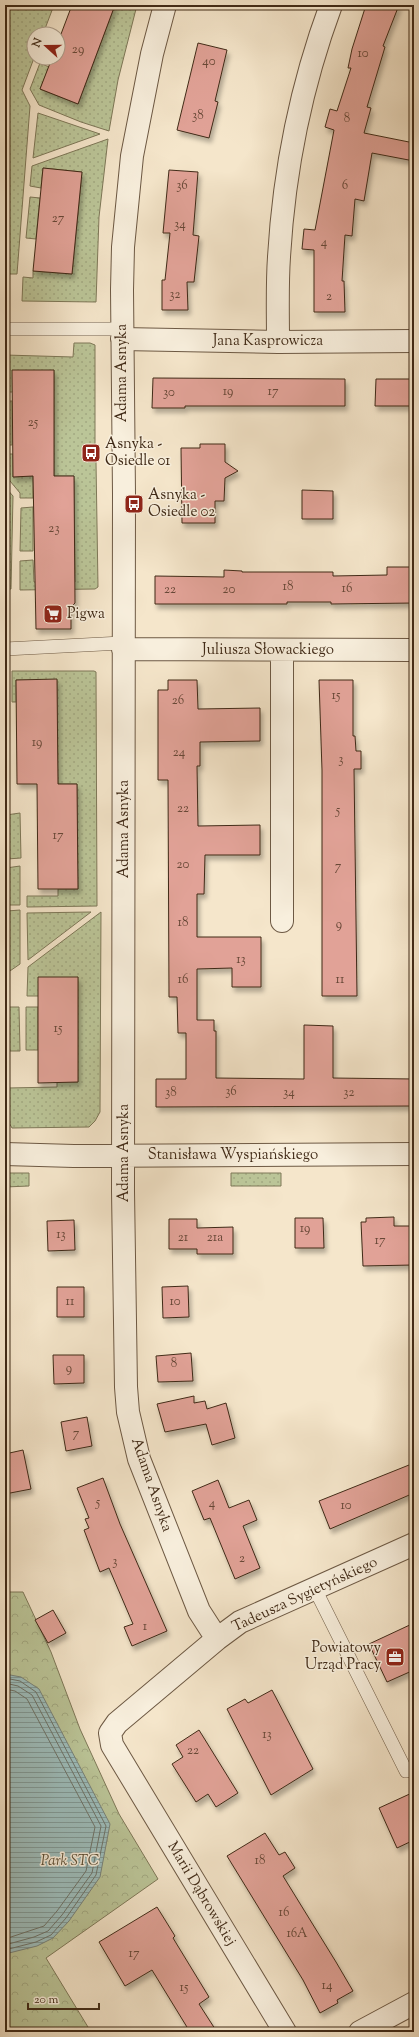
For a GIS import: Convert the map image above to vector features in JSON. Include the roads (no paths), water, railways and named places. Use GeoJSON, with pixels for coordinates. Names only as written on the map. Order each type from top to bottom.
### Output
{"type":"FeatureCollection","features":[{"type":"Feature","properties":{"kind":"street","name":"Adama Asnyka"},"geometry":{"type":"LineString","coordinates":[[165,5],[152,54],[132,156],[123,247],[124,1156],[126,1387],[128,1412],[140,1459],[149,1484],[199,1611],[217,1639]]}},
{"type":"Feature","properties":{"kind":"street"},"geometry":{"type":"LineString","coordinates":[[278,342],[278,258],[289,155],[316,43],[331,5]]}},
{"type":"Feature","properties":{"kind":"street","name":"Jana Kasprowicza"},"geometry":{"type":"LineString","coordinates":[[122,334],[278,342],[414,341]]}},
{"type":"Feature","properties":{"kind":"street","name":"Juliusza Słowackiego"},"geometry":{"type":"LineString","coordinates":[[123,646],[282,650],[414,650]]}},
{"type":"Feature","properties":{"kind":"street"},"geometry":{"type":"LineString","coordinates":[[282,650],[282,920]]}},
{"type":"Feature","properties":{"kind":"street","name":"Stanisława Wyspiańskiego"},"geometry":{"type":"LineString","coordinates":[[5,1154],[124,1156],[414,1154]]}},
{"type":"Feature","properties":{"kind":"street","name":"Tadeusza Sygietyńskiego"},"geometry":{"type":"LineString","coordinates":[[118,1755],[112,1745],[110,1733],[117,1723],[217,1639],[240,1622],[414,1544]]}},
{"type":"Feature","properties":{"kind":"street","name":"Marii Dąbrowskiej"},"geometry":{"type":"LineString","coordinates":[[118,1755],[285,2032]]}},
{"type":"Feature","properties":{"kind":"street"},"geometry":{"type":"LineString","coordinates":[[360,2032],[414,2003]]}},
{"type":"Feature","properties":{"kind":"lane"},"geometry":{"type":"LineString","coordinates":[[5,329],[122,334]]}},
{"type":"Feature","properties":{"kind":"lane"},"geometry":{"type":"LineString","coordinates":[[5,649],[123,646]]}},
{"type":"Feature","properties":{"kind":"lane"},"geometry":{"type":"LineString","coordinates":[[314,1589],[406,1771],[414,1770]]}},
{"type":"Feature","properties":{"kind":"water"},"geometry":{"type":"Polygon","coordinates":[[[5,1674],[21,1677],[39,1689],[110,1824],[100,1877],[69,1921],[53,1938],[37,1946],[5,1954],[5,1674]]]}},
{"type":"Feature","properties":{"kind":"place","name":"Asnyka - Osiedle 01"},"geometry":{"type":"Point","coordinates":[91,453]}},
{"type":"Feature","properties":{"kind":"place","name":"Asnyka - Osiedle 02"},"geometry":{"type":"Point","coordinates":[134,504]}},
{"type":"Feature","properties":{"kind":"place","name":"Pigwa"},"geometry":{"type":"Point","coordinates":[53,614]}},
{"type":"Feature","properties":{"kind":"place","name":"Powiatowy Urząd Pracy"},"geometry":{"type":"Point","coordinates":[395,1657]}},
{"type":"Feature","properties":{"kind":"park label","name":"Park STC"},"geometry":{"type":"Point","coordinates":[70,1861]}}]}
